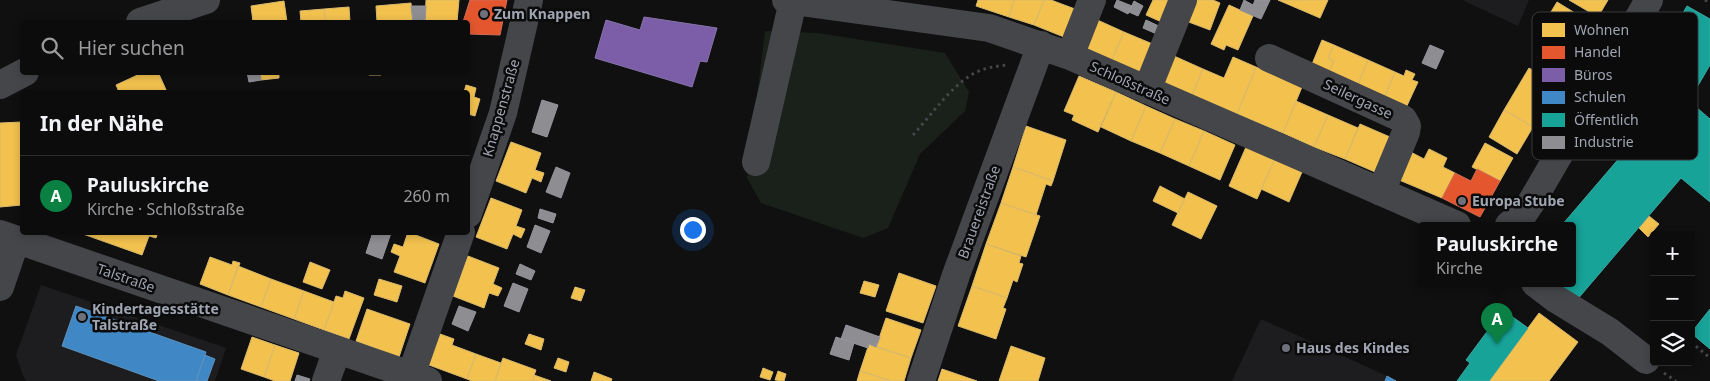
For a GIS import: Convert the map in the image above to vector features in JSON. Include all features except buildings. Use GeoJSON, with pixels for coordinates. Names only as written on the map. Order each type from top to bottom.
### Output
{"type":"FeatureCollection","features":[{"type":"Feature","properties":{"kind":"street"},"geometry":{"type":"LineString","coordinates":[[146,20],[206,0]]}},
{"type":"Feature","properties":{"kind":"street","name":"Knappenstraße"},"geometry":{"type":"LineString","coordinates":[[470,208],[503,113],[529,0]]}},
{"type":"Feature","properties":{"kind":"street"},"geometry":{"type":"LineString","coordinates":[[756,162],[789,0]]}},
{"type":"Feature","properties":{"kind":"street","name":"Schloßstraße"},"geometry":{"type":"LineString","coordinates":[[789,0],[989,28],[1038,54],[1070,56],[1451,222]]}},
{"type":"Feature","properties":{"kind":"street"},"geometry":{"type":"LineString","coordinates":[[1070,56],[1092,0]]}},
{"type":"Feature","properties":{"kind":"street"},"geometry":{"type":"LineString","coordinates":[[1147,90],[1183,0]]}},
{"type":"Feature","properties":{"kind":"street"},"geometry":{"type":"LineString","coordinates":[[1641,12],[1648,0]]}},
{"type":"Feature","properties":{"kind":"street","name":"Brauereistraße"},"geometry":{"type":"LineString","coordinates":[[921,381],[956,275],[1038,54]]}},
{"type":"Feature","properties":{"kind":"street","name":"Seilergasse"},"geometry":{"type":"LineString","coordinates":[[1269,58],[1402,119],[1406,126],[1406,132],[1381,192]]}},
{"type":"Feature","properties":{"kind":"street"},"geometry":{"type":"LineString","coordinates":[[0,85],[20,75]]}},
{"type":"Feature","properties":{"kind":"street"},"geometry":{"type":"LineString","coordinates":[[1513,222],[1524,214],[1556,160]]}},
{"type":"Feature","properties":{"kind":"street"},"geometry":{"type":"LineString","coordinates":[[420,378],[460,235]]}},
{"type":"Feature","properties":{"kind":"street"},"geometry":{"type":"LineString","coordinates":[[0,287],[8,237]]}},
{"type":"Feature","properties":{"kind":"street","name":"Talstraße"},"geometry":{"type":"LineString","coordinates":[[8,237],[420,378]]}},
{"type":"Feature","properties":{"kind":"street"},"geometry":{"type":"LineString","coordinates":[[1540,287],[1556,299],[1610,332],[1646,360]]}},
{"type":"Feature","properties":{"kind":"street"},"geometry":{"type":"LineString","coordinates":[[326,381],[336,350]]}},
{"type":"Feature","properties":{"kind":"path"},"geometry":{"type":"LineString","coordinates":[[1706,0],[1710,3]]}},
{"type":"Feature","properties":{"kind":"path"},"geometry":{"type":"LineString","coordinates":[[913,135],[957,87],[972,74],[991,66],[1038,54]]}},
{"type":"Feature","properties":{"kind":"path"},"geometry":{"type":"LineString","coordinates":[[1695,345],[1710,358]]}},
{"type":"Feature","properties":{"kind":"shaded area"},"geometry":{"type":"Polygon","coordinates":[[[1462,0],[1529,0],[1518,26],[1462,0]]]}},
{"type":"Feature","properties":{"kind":"shaded area"},"geometry":{"type":"Polygon","coordinates":[[[765,31],[818,33],[945,53],[969,92],[965,111],[920,154],[888,228],[863,238],[761,203],[747,178],[765,31]]]}},
{"type":"Feature","properties":{"kind":"shaded area","name":"Kindertagesstätte Talstraße"},"geometry":{"type":"Polygon","coordinates":[[[41,285],[226,348],[215,381],[26,381],[16,355],[41,285]]]}},
{"type":"Feature","properties":{"kind":"shaded area","name":"Haus des Kindes"},"geometry":{"type":"Polygon","coordinates":[[[1261,319],[1387,376],[1396,381],[1232,381],[1261,319]]]}},
{"type":"Feature","properties":{"kind":"place","name":"Zum Knappen"},"geometry":{"type":"Point","coordinates":[484,14]}},
{"type":"Feature","properties":{"kind":"place","name":"Europa Stube"},"geometry":{"type":"Point","coordinates":[1462,201]}},
{"type":"Feature","properties":{"kind":"place","name":"Kindertagesstätte Talstraße"},"geometry":{"type":"Point","coordinates":[82,317]}},
{"type":"Feature","properties":{"kind":"place","name":"Pauluskirche"},"geometry":{"type":"Point","coordinates":[1497,344]}},
{"type":"Feature","properties":{"kind":"place","name":"Haus des Kindes"},"geometry":{"type":"Point","coordinates":[1286,348]}}]}
